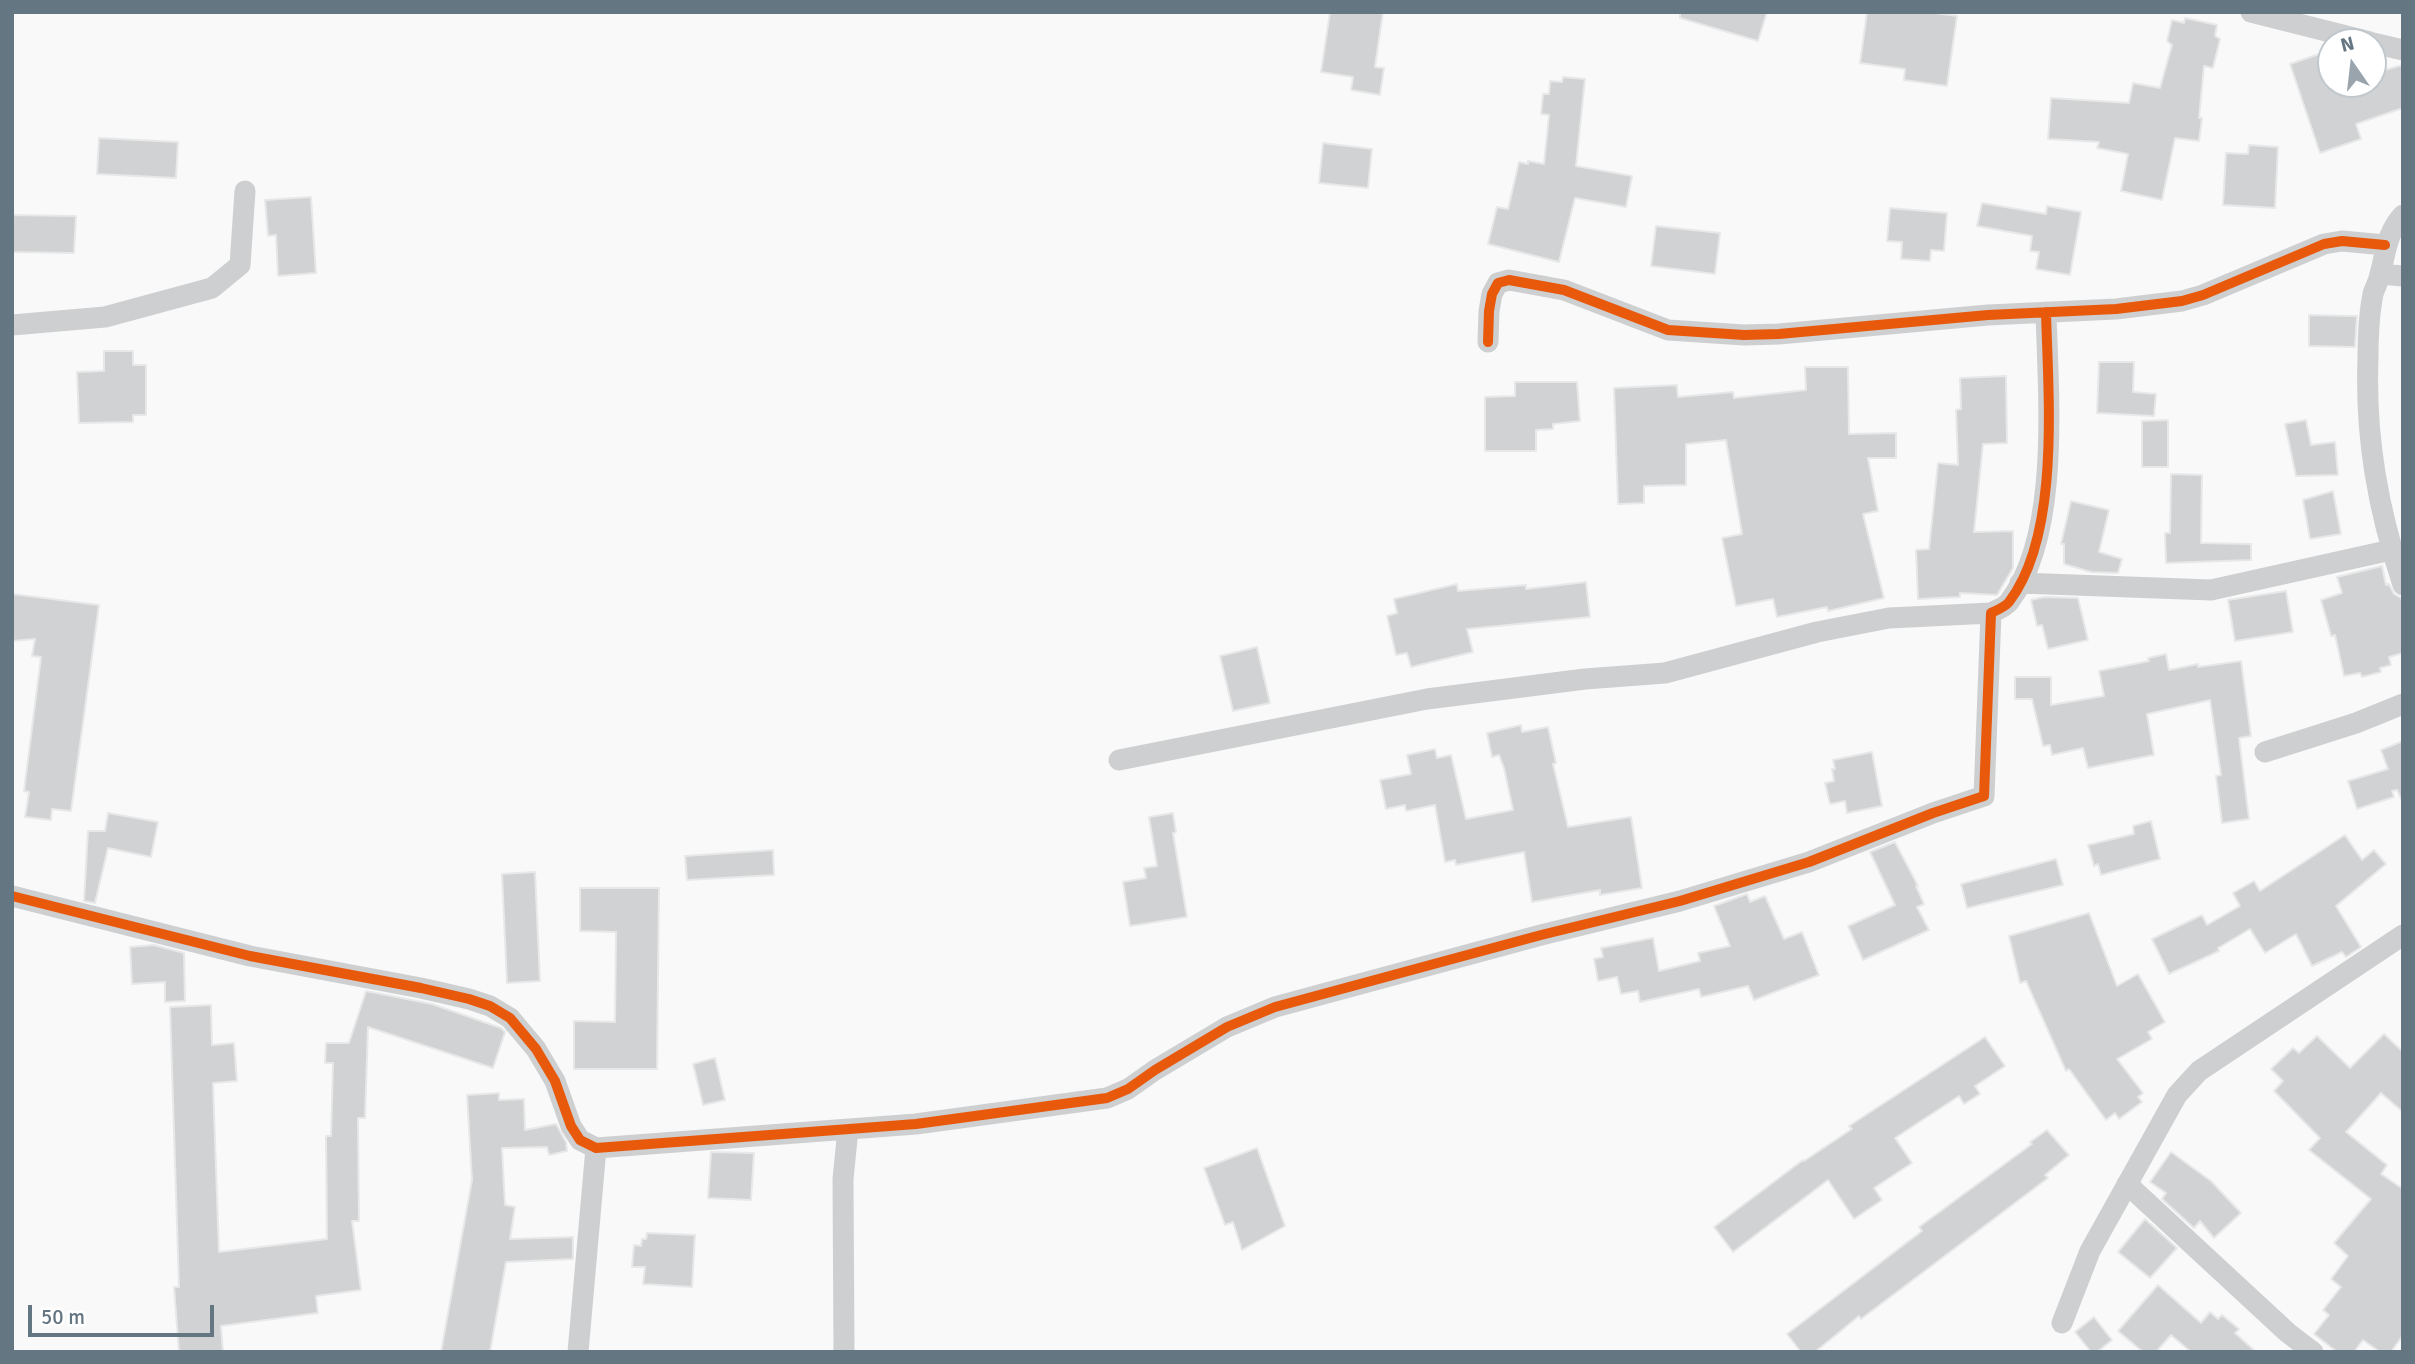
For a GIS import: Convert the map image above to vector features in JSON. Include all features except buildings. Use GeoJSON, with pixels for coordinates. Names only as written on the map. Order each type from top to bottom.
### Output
{"type":"FeatureCollection","features":[{"type":"Feature","properties":{"kind":"street"},"geometry":{"type":"LineString","coordinates":[[2251,12],[2317,28]]}},
{"type":"Feature","properties":{"kind":"street"},"geometry":{"type":"LineString","coordinates":[[12,325],[105,317],[212,288],[240,265],[245,191]]}},
{"type":"Feature","properties":{"kind":"street"},"geometry":{"type":"LineString","coordinates":[[2403,215],[2396,222],[2385,245],[2381,274],[2373,294],[2366,405],[2373,472],[2391,550],[2403,585]]}},
{"type":"Feature","properties":{"kind":"street"},"geometry":{"type":"LineString","coordinates":[[1488,342],[1492,294],[1498,284],[1509,280],[1564,290],[1668,330],[1744,335],[1988,314],[2116,309],[2182,301],[2203,296],[2323,244],[2342,241],[2385,245]]}},
{"type":"Feature","properties":{"kind":"street"},"geometry":{"type":"LineString","coordinates":[[2381,274],[2403,276]]}},
{"type":"Feature","properties":{"kind":"street"},"geometry":{"type":"LineString","coordinates":[[1119,760],[1427,699],[1585,679],[1665,674],[1817,632],[1889,618],[1991,613],[2008,604],[2020,583],[2038,533],[2050,450],[2046,312]]}},
{"type":"Feature","properties":{"kind":"street"},"geometry":{"type":"LineString","coordinates":[[2020,583],[2211,590],[2391,550]]}},
{"type":"Feature","properties":{"kind":"street"},"geometry":{"type":"LineString","coordinates":[[12,896],[250,956],[421,988],[490,1006],[510,1018],[536,1049],[555,1081],[571,1126],[580,1140],[596,1147],[916,1124],[1107,1098],[1128,1089],[1227,1027],[1275,1007],[1680,901],[1809,862],[1933,813],[1981,798],[1986,788],[1991,613]]}},
{"type":"Feature","properties":{"kind":"street"},"geometry":{"type":"LineString","coordinates":[[2265,752],[2356,723],[2403,704]]}},
{"type":"Feature","properties":{"kind":"street"},"geometry":{"type":"LineString","coordinates":[[2062,1323],[2090,1251],[2177,1096],[2199,1071],[2403,936]]}},
{"type":"Feature","properties":{"kind":"street"},"geometry":{"type":"LineString","coordinates":[[844,1352],[843,1179],[848,1129]]}},
{"type":"Feature","properties":{"kind":"street"},"geometry":{"type":"LineString","coordinates":[[578,1352],[596,1147]]}},
{"type":"Feature","properties":{"kind":"street"},"geometry":{"type":"LineString","coordinates":[[2127,1184],[2288,1333],[2313,1352]]}},
{"type":"Feature","properties":{"kind":"cycle path"},"geometry":{"type":"LineString","coordinates":[[1488,342],[1492,294],[1498,283],[1509,280],[1564,290],[1668,330],[1744,335],[1779,334],[1988,315],[2116,309],[2182,301],[2203,295],[2324,244],[2342,241],[2385,245]]}},
{"type":"Feature","properties":{"kind":"cycle path"},"geometry":{"type":"LineString","coordinates":[[12,896],[250,956],[421,988],[490,1006],[510,1018],[536,1049],[555,1081],[571,1126],[580,1140],[596,1148],[916,1124],[1107,1098],[1128,1089],[1227,1027],[1275,1007],[1541,935],[1680,901],[1809,862],[1984,796],[1991,613],[2009,602],[2026,573],[2037,540],[2044,502],[2049,422],[2046,312]]}}]}
